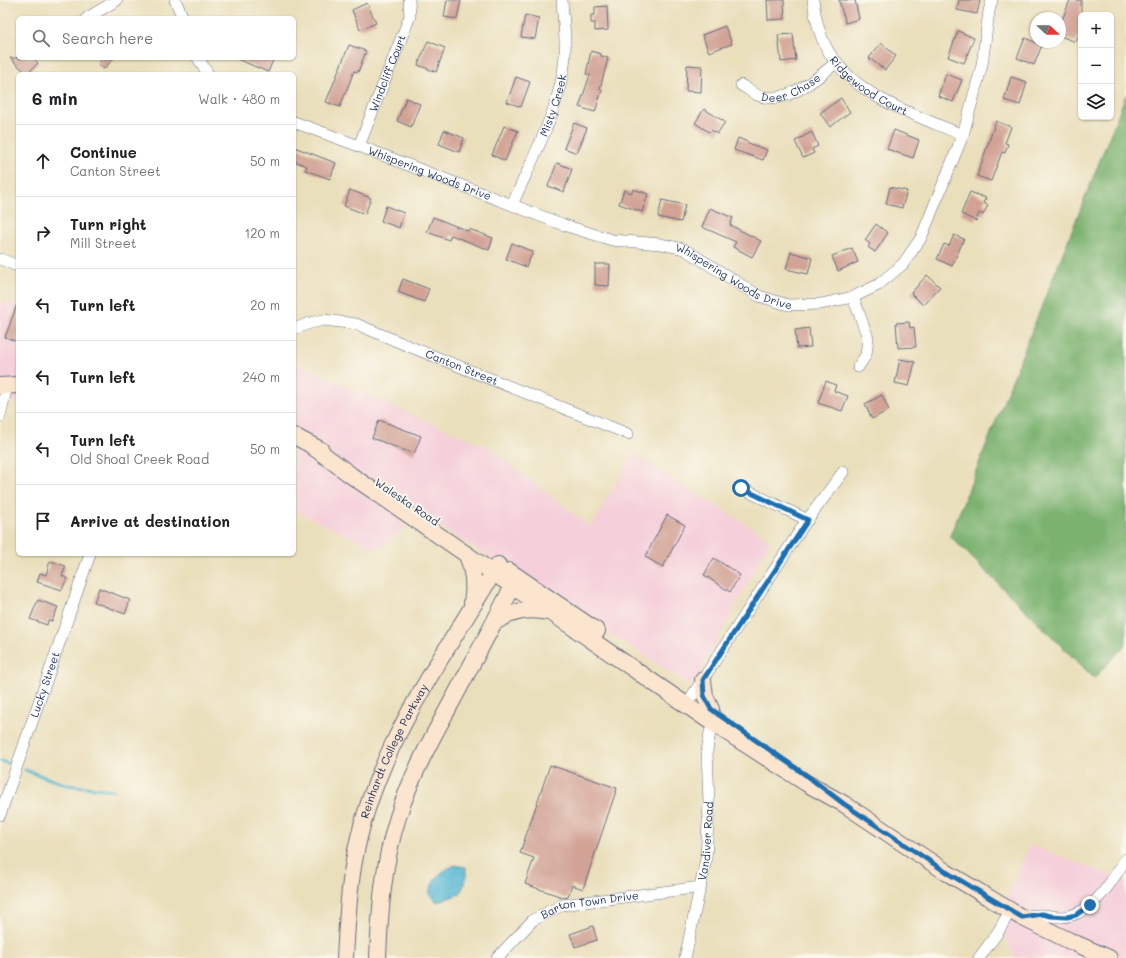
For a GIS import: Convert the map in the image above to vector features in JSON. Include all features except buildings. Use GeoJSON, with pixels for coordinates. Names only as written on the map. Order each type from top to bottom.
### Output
{"type":"FeatureCollection","features":[{"type":"Feature","properties":{"kind":"main road","name":"Waleska Road"},"geometry":{"type":"LineString","coordinates":[[296,437],[356,469],[496,568]]}},
{"type":"Feature","properties":{"kind":"main road","name":"Waleska Road"},"geometry":{"type":"LineString","coordinates":[[312,446],[352,476],[467,556],[496,568]]}},
{"type":"Feature","properties":{"kind":"main road"},"geometry":{"type":"LineString","coordinates":[[467,556],[472,568],[475,583],[472,608]]}},
{"type":"Feature","properties":{"kind":"main road"},"geometry":{"type":"LineString","coordinates":[[496,568],[692,696],[713,717]]}},
{"type":"Feature","properties":{"kind":"main road","name":"Reinhardt College Parkway"},"geometry":{"type":"LineString","coordinates":[[345,958],[349,895],[354,861],[373,793],[388,755],[404,722],[430,675],[496,568]]}},
{"type":"Feature","properties":{"kind":"main road"},"geometry":{"type":"LineString","coordinates":[[516,582],[550,613],[804,774],[844,804],[946,872],[1016,914],[1070,941],[1109,958]]}},
{"type":"Feature","properties":{"kind":"main road"},"geometry":{"type":"LineString","coordinates":[[378,958],[380,910],[384,873],[392,836],[403,801],[425,751],[516,582]]}},
{"type":"Feature","properties":{"kind":"main road"},"geometry":{"type":"LineString","coordinates":[[495,622],[503,616],[519,611],[538,610],[550,613]]}},
{"type":"Feature","properties":{"kind":"main road"},"geometry":{"type":"LineString","coordinates":[[703,680],[704,696],[713,717]]}},
{"type":"Feature","properties":{"kind":"street"},"geometry":{"type":"LineString","coordinates":[[90,16],[117,0]]}},
{"type":"Feature","properties":{"kind":"street"},"geometry":{"type":"LineString","coordinates":[[175,0],[182,16]]}},
{"type":"Feature","properties":{"kind":"street","name":"Windcliff Court"},"geometry":{"type":"LineString","coordinates":[[359,146],[410,16],[409,0]]}},
{"type":"Feature","properties":{"kind":"street","name":"Misty Creek"},"geometry":{"type":"LineString","coordinates":[[512,205],[536,151],[559,93],[565,55],[562,0]]}},
{"type":"Feature","properties":{"kind":"street","name":"Ridgewood Court"},"geometry":{"type":"LineString","coordinates":[[813,0],[816,20],[827,49],[848,76],[876,97],[964,135]]}},
{"type":"Feature","properties":{"kind":"street","name":"Whispering Woods Drive"},"geometry":{"type":"LineString","coordinates":[[296,123],[564,226],[612,240],[661,244],[684,250],[759,296],[788,305],[821,304],[852,297],[878,285],[903,264],[921,238],[964,135],[982,65],[989,11],[992,0]]}},
{"type":"Feature","properties":{"kind":"street"},"geometry":{"type":"LineString","coordinates":[[199,60],[207,72]]}},
{"type":"Feature","properties":{"kind":"street","name":"Deer Chase"},"geometry":{"type":"LineString","coordinates":[[741,85],[758,95],[772,97],[790,94],[809,84],[837,62]]}},
{"type":"Feature","properties":{"kind":"street"},"geometry":{"type":"LineString","coordinates":[[0,259],[16,265]]}},
{"type":"Feature","properties":{"kind":"street"},"geometry":{"type":"LineString","coordinates":[[852,297],[868,338],[866,355],[858,367]]}},
{"type":"Feature","properties":{"kind":"street","name":"Canton Street"},"geometry":{"type":"LineString","coordinates":[[296,328],[324,320],[356,324],[406,346],[628,434]]}},
{"type":"Feature","properties":{"kind":"street"},"geometry":{"type":"LineString","coordinates":[[0,416],[8,386]]}},
{"type":"Feature","properties":{"kind":"street"},"geometry":{"type":"LineString","coordinates":[[692,696],[808,520],[843,472]]}},
{"type":"Feature","properties":{"kind":"street"},"geometry":{"type":"LineString","coordinates":[[741,488],[808,520]]}},
{"type":"Feature","properties":{"kind":"street","name":"Lucky Street"},"geometry":{"type":"LineString","coordinates":[[0,815],[89,556]]}},
{"type":"Feature","properties":{"kind":"street","name":"Vandiver Road"},"geometry":{"type":"LineString","coordinates":[[685,958],[706,859],[709,802],[707,751],[713,717]]}},
{"type":"Feature","properties":{"kind":"street"},"geometry":{"type":"LineString","coordinates":[[978,958],[998,932],[1016,914],[1042,914],[1067,917],[1076,915],[1083,911],[1105,889],[1126,859]]}},
{"type":"Feature","properties":{"kind":"street","name":"Barton Town Drive"},"geometry":{"type":"LineString","coordinates":[[497,958],[534,920],[562,905],[701,887]]}},
{"type":"Feature","properties":{"kind":"shaded area"},"geometry":{"type":"Polygon","coordinates":[[[0,303],[16,303],[16,404],[0,399],[0,303]]]}},
{"type":"Feature","properties":{"kind":"shaded area"},"geometry":{"type":"Polygon","coordinates":[[[296,364],[489,448],[591,527],[633,454],[771,540],[692,686],[509,569],[421,515],[378,550],[296,511],[296,364]]]}},
{"type":"Feature","properties":{"kind":"shaded area"},"geometry":{"type":"Polygon","coordinates":[[[1030,845],[1126,881],[1126,958],[1014,958],[998,917],[1030,845]]]}},
{"type":"Feature","properties":{"kind":"green space"},"geometry":{"type":"Polygon","coordinates":[[[1126,95],[1126,644],[1094,678],[950,536],[1126,95]]]}},
{"type":"Feature","properties":{"kind":"water"},"geometry":{"type":"Polygon","coordinates":[[[455,865],[466,867],[466,880],[460,894],[437,902],[429,893],[433,883],[435,879],[445,870],[455,865]]]}},
{"type":"Feature","properties":{"kind":"waterway"},"geometry":{"type":"LineString","coordinates":[[0,761],[11,764]]}},
{"type":"Feature","properties":{"kind":"waterway"},"geometry":{"type":"LineString","coordinates":[[25,770],[67,785],[113,790]]}},
{"type":"Feature","properties":{"kind":"route"},"geometry":{"type":"LineString","coordinates":[[741,488],[808,520],[703,680],[704,696],[711,709],[810,778],[844,804],[946,872],[1022,917],[1042,914],[1067,917],[1076,915],[1090,905]]}}]}
